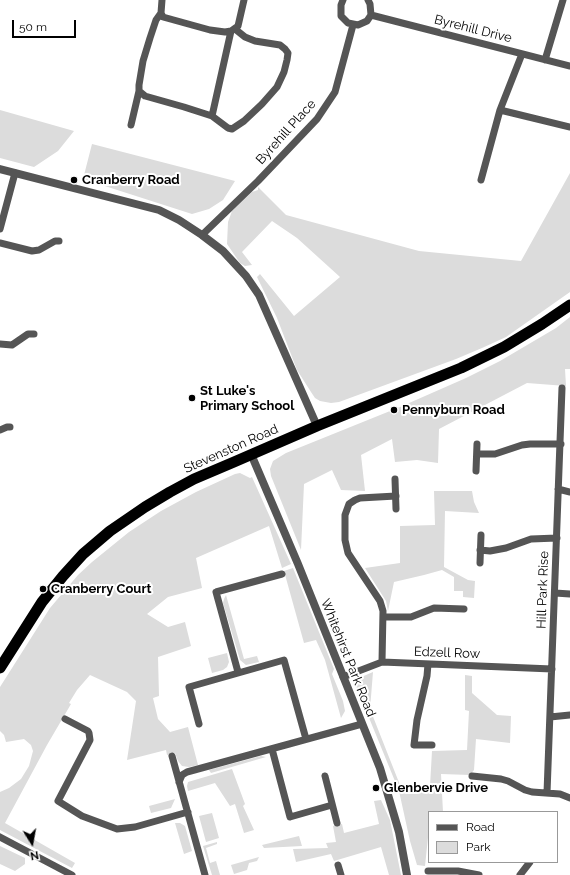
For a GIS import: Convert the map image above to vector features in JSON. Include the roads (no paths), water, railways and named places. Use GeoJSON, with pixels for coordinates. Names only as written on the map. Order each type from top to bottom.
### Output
{"type":"FeatureCollection","features":[{"type":"Feature","properties":{"kind":"highway","name":"Stevenston Road"},"geometry":{"type":"LineString","coordinates":[[0,668],[42,602],[62,576],[83,554],[110,531],[170,492],[194,479],[251,454],[460,368],[504,347],[570,305]]}},
{"type":"Feature","properties":{"kind":"street"},"geometry":{"type":"LineString","coordinates":[[131,124],[139,91],[143,61],[156,20],[161,13],[162,0]]}},
{"type":"Feature","properties":{"kind":"street"},"geometry":{"type":"LineString","coordinates":[[161,13],[163,17],[180,22],[210,30],[226,32],[233,30],[238,26],[244,0]]}},
{"type":"Feature","properties":{"kind":"street"},"geometry":{"type":"LineString","coordinates":[[343,0],[340,5],[341,16],[348,24],[353,25],[363,24],[370,15],[372,10],[368,0]]}},
{"type":"Feature","properties":{"kind":"street"},"geometry":{"type":"LineString","coordinates":[[545,60],[563,0]]}},
{"type":"Feature","properties":{"kind":"street","name":"Byrehill Drive"},"geometry":{"type":"LineString","coordinates":[[370,15],[570,66]]}},
{"type":"Feature","properties":{"kind":"street","name":"Byrehill Place"},"geometry":{"type":"LineString","coordinates":[[202,235],[258,181],[317,119],[335,92],[353,25]]}},
{"type":"Feature","properties":{"kind":"street"},"geometry":{"type":"LineString","coordinates":[[139,91],[145,96],[212,116],[228,128],[232,129],[244,121],[277,87],[284,72],[288,53],[280,45],[245,37],[233,30]]}},
{"type":"Feature","properties":{"kind":"street"},"geometry":{"type":"LineString","coordinates":[[212,116],[233,30]]}},
{"type":"Feature","properties":{"kind":"street"},"geometry":{"type":"LineString","coordinates":[[481,180],[500,110],[522,54]]}},
{"type":"Feature","properties":{"kind":"street"},"geometry":{"type":"LineString","coordinates":[[500,110],[570,127]]}},
{"type":"Feature","properties":{"kind":"street"},"geometry":{"type":"LineString","coordinates":[[0,169],[159,210],[179,220],[223,251],[256,289],[317,426]]}},
{"type":"Feature","properties":{"kind":"street"},"geometry":{"type":"LineString","coordinates":[[0,228],[2,212],[15,173]]}},
{"type":"Feature","properties":{"kind":"street"},"geometry":{"type":"LineString","coordinates":[[0,243],[32,251],[39,250],[55,241],[59,241]]}},
{"type":"Feature","properties":{"kind":"street"},"geometry":{"type":"LineString","coordinates":[[0,344],[12,344],[28,334],[34,334]]}},
{"type":"Feature","properties":{"kind":"street","name":"Hill Park Rise"},"geometry":{"type":"LineString","coordinates":[[547,793],[562,388]]}},
{"type":"Feature","properties":{"kind":"street"},"geometry":{"type":"LineString","coordinates":[[562,402],[570,402]]}},
{"type":"Feature","properties":{"kind":"street"},"geometry":{"type":"LineString","coordinates":[[0,430],[10,427]]}},
{"type":"Feature","properties":{"kind":"street"},"geometry":{"type":"LineString","coordinates":[[476,471],[477,444]]}},
{"type":"Feature","properties":{"kind":"street"},"geometry":{"type":"LineString","coordinates":[[477,454],[495,454],[522,445],[530,444],[561,444]]}},
{"type":"Feature","properties":{"kind":"street","name":"Whitehirst Park Road"},"geometry":{"type":"LineString","coordinates":[[251,454],[298,564],[380,768],[399,832],[407,875]]}},
{"type":"Feature","properties":{"kind":"street"},"geometry":{"type":"LineString","coordinates":[[395,479],[396,509]]}},
{"type":"Feature","properties":{"kind":"street"},"geometry":{"type":"LineString","coordinates":[[558,489],[570,492]]}},
{"type":"Feature","properties":{"kind":"street"},"geometry":{"type":"LineString","coordinates":[[382,662],[384,617],[380,601],[348,553],[345,540],[345,515],[349,504],[360,498],[396,496]]}},
{"type":"Feature","properties":{"kind":"street"},"geometry":{"type":"LineString","coordinates":[[480,563],[481,535]]}},
{"type":"Feature","properties":{"kind":"street"},"geometry":{"type":"LineString","coordinates":[[480,550],[506,548],[531,539],[557,538]]}},
{"type":"Feature","properties":{"kind":"street"},"geometry":{"type":"LineString","coordinates":[[238,672],[216,592],[282,574]]}},
{"type":"Feature","properties":{"kind":"street"},"geometry":{"type":"LineString","coordinates":[[555,593],[570,594]]}},
{"type":"Feature","properties":{"kind":"street"},"geometry":{"type":"LineString","coordinates":[[384,617],[411,617],[434,608],[464,609]]}},
{"type":"Feature","properties":{"kind":"street"},"geometry":{"type":"LineString","coordinates":[[199,724],[189,687],[284,660],[306,739]]}},
{"type":"Feature","properties":{"kind":"street","name":"Edzell Row"},"geometry":{"type":"LineString","coordinates":[[343,677],[382,662],[552,669]]}},
{"type":"Feature","properties":{"kind":"street"},"geometry":{"type":"LineString","coordinates":[[428,664],[427,676],[417,720],[414,745],[432,746]]}},
{"type":"Feature","properties":{"kind":"street"},"geometry":{"type":"LineString","coordinates":[[550,717],[570,715]]}},
{"type":"Feature","properties":{"kind":"street"},"geometry":{"type":"LineString","coordinates":[[65,719],[88,731],[90,733],[90,740],[58,801],[82,816],[117,829],[136,827],[188,812]]}},
{"type":"Feature","properties":{"kind":"street"},"geometry":{"type":"LineString","coordinates":[[179,782],[182,775],[187,772],[362,724]]}},
{"type":"Feature","properties":{"kind":"street"},"geometry":{"type":"LineString","coordinates":[[272,749],[290,817],[332,805]]}},
{"type":"Feature","properties":{"kind":"street"},"geometry":{"type":"LineString","coordinates":[[172,756],[205,875]]}},
{"type":"Feature","properties":{"kind":"street"},"geometry":{"type":"LineString","coordinates":[[325,776],[336,823]]}},
{"type":"Feature","properties":{"kind":"street"},"geometry":{"type":"LineString","coordinates":[[472,776],[501,779],[532,792],[560,794],[570,798]]}},
{"type":"Feature","properties":{"kind":"street"},"geometry":{"type":"LineString","coordinates":[[0,838],[72,875]]}},
{"type":"Feature","properties":{"kind":"street"},"geometry":{"type":"LineString","coordinates":[[520,875],[529,863]]}},
{"type":"Feature","properties":{"kind":"street"},"geometry":{"type":"LineString","coordinates":[[338,865],[341,875]]}},
{"type":"Feature","properties":{"kind":"street"},"geometry":{"type":"LineString","coordinates":[[428,871],[458,871],[479,875]]}},
{"type":"Feature","properties":{"kind":"place","name":"Cranberry Road"},"geometry":{"type":"Point","coordinates":[74,180]}},
{"type":"Feature","properties":{"kind":"place","name":"St Luke's Primary School"},"geometry":{"type":"Point","coordinates":[192,398]}},
{"type":"Feature","properties":{"kind":"place","name":"Pennyburn Road"},"geometry":{"type":"Point","coordinates":[394,410]}},
{"type":"Feature","properties":{"kind":"place","name":"Cranberry Court"},"geometry":{"type":"Point","coordinates":[43,589]}},
{"type":"Feature","properties":{"kind":"place","name":"Glenbervie Drive"},"geometry":{"type":"Point","coordinates":[376,788]}}]}
